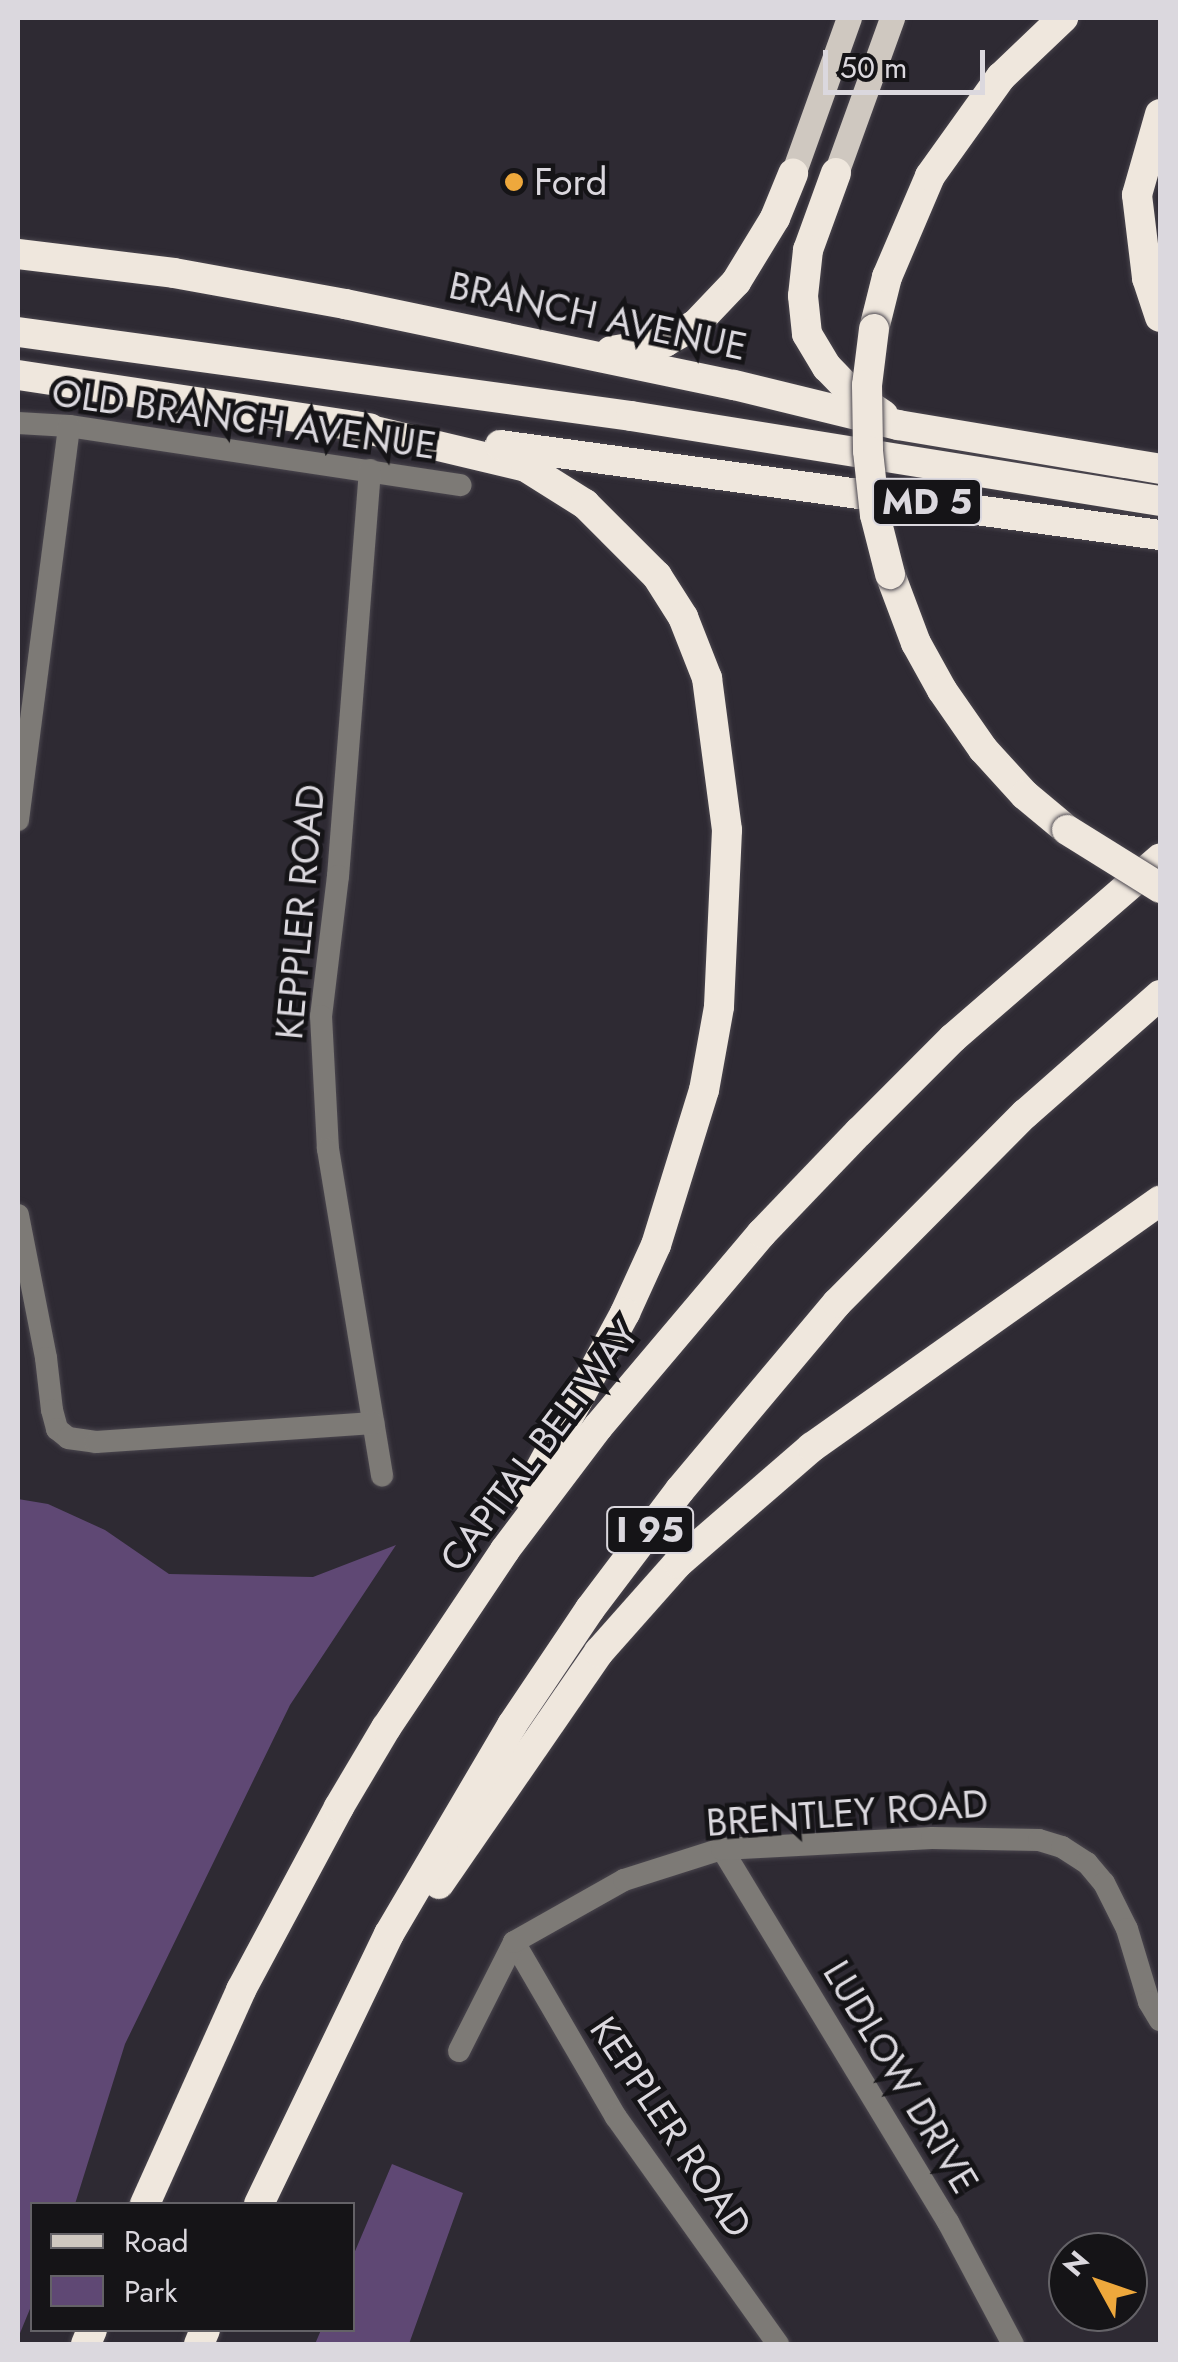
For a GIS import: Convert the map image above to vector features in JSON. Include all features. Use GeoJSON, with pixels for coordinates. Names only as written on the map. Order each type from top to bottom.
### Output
{"type":"FeatureCollection","features":[{"type":"Feature","properties":{"kind":"highway"},"geometry":{"type":"LineString","coordinates":[[1062,18],[1001,77],[930,176],[887,276],[874,329],[867,384],[868,451],[876,515],[890,574],[916,643],[942,690],[983,749],[1025,795],[1066,830],[1160,888]]}},
{"type":"Feature","properties":{"kind":"highway"},"geometry":{"type":"LineString","coordinates":[[1160,114],[1145,156],[1138,196],[1146,278],[1160,317]]}},
{"type":"Feature","properties":{"kind":"highway"},"geometry":{"type":"LineString","coordinates":[[836,172],[808,250],[803,296],[807,334],[827,367],[855,396],[898,425]]}},
{"type":"Feature","properties":{"kind":"highway"},"geometry":{"type":"LineString","coordinates":[[583,353],[665,342],[696,324],[736,282],[775,218],[793,174]]}},
{"type":"Feature","properties":{"kind":"highway","name":"BRANCH AVENUE"},"geometry":{"type":"LineString","coordinates":[[18,254],[174,273],[583,353],[898,425],[1160,469]]}},
{"type":"Feature","properties":{"kind":"highway"},"geometry":{"type":"LineString","coordinates":[[18,332],[631,416],[1160,501]]}},
{"type":"Feature","properties":{"kind":"highway","name":"MD 5"},"geometry":{"type":"LineString","coordinates":[[18,375],[354,426],[1155,534]]}},
{"type":"Feature","properties":{"kind":"highway"},"geometry":{"type":"LineString","coordinates":[[354,426],[526,468],[585,504],[624,538],[658,576],[683,617],[706,678],[727,830],[719,1008],[704,1090],[656,1245],[569,1419],[386,1728]]}},
{"type":"Feature","properties":{"kind":"highway","name":"CAPITAL BELTWAY"},"geometry":{"type":"LineString","coordinates":[[147,2202],[241,1990],[386,1728],[505,1550],[598,1426],[786,1208],[953,1038],[1160,857]]}},
{"type":"Feature","properties":{"kind":"highway","name":"I 95"},"geometry":{"type":"LineString","coordinates":[[260,2202],[381,1950],[445,1836],[534,1692],[669,1505],[837,1303],[933,1202],[1160,996]]}},
{"type":"Feature","properties":{"kind":"highway"},"geometry":{"type":"LineString","coordinates":[[275,2168],[423,1910],[535,1740],[632,1611],[732,1514],[812,1447],[1160,1201]]}},
{"type":"Feature","properties":{"kind":"main road"},"geometry":{"type":"LineString","coordinates":[[793,174],[849,18]]}},
{"type":"Feature","properties":{"kind":"main road"},"geometry":{"type":"LineString","coordinates":[[836,172],[892,18]]}},
{"type":"Feature","properties":{"kind":"street","name":"OLD BRANCH AVENUE"},"geometry":{"type":"LineString","coordinates":[[18,423],[69,426],[461,485]]}},
{"type":"Feature","properties":{"kind":"street"},"geometry":{"type":"LineString","coordinates":[[18,820],[69,426]]}},
{"type":"Feature","properties":{"kind":"street","name":"KEPPLER ROAD"},"geometry":{"type":"LineString","coordinates":[[370,470],[338,876],[321,1016],[328,1149],[382,1476]]}},
{"type":"Feature","properties":{"kind":"street"},"geometry":{"type":"LineString","coordinates":[[18,1215],[56,1429],[68,1438],[96,1442],[373,1423]]}},
{"type":"Feature","properties":{"kind":"street","name":"BRENTLEY ROAD"},"geometry":{"type":"LineString","coordinates":[[514,1942],[624,1880],[722,1850],[1010,1837],[1062,1847],[1087,1863],[1104,1884],[1160,2020]]}},
{"type":"Feature","properties":{"kind":"street","name":"LUDLOW DRIVE"},"geometry":{"type":"LineString","coordinates":[[722,1850],[948,2222],[1014,2344]]}},
{"type":"Feature","properties":{"kind":"street"},"geometry":{"type":"LineString","coordinates":[[459,2051],[514,1942]]}},
{"type":"Feature","properties":{"kind":"street","name":"KEPPLER ROAD"},"geometry":{"type":"LineString","coordinates":[[514,1942],[616,2117],[778,2344]]}},
{"type":"Feature","properties":{"kind":"green space"},"geometry":{"type":"Polygon","coordinates":[[[18,1499],[48,1504],[105,1530],[169,1574],[313,1577],[396,1545],[290,1705],[125,2044],[76,2202],[30,2202],[30,2309],[18,2338],[18,1499]]]}},
{"type":"Feature","properties":{"kind":"green space"},"geometry":{"type":"Polygon","coordinates":[[[392,2164],[463,2193],[409,2344],[315,2344],[320,2332],[355,2332],[355,2251],[392,2164]]]}},
{"type":"Feature","properties":{"kind":"place","name":"Ford"},"geometry":{"type":"Point","coordinates":[514,182]}}]}
